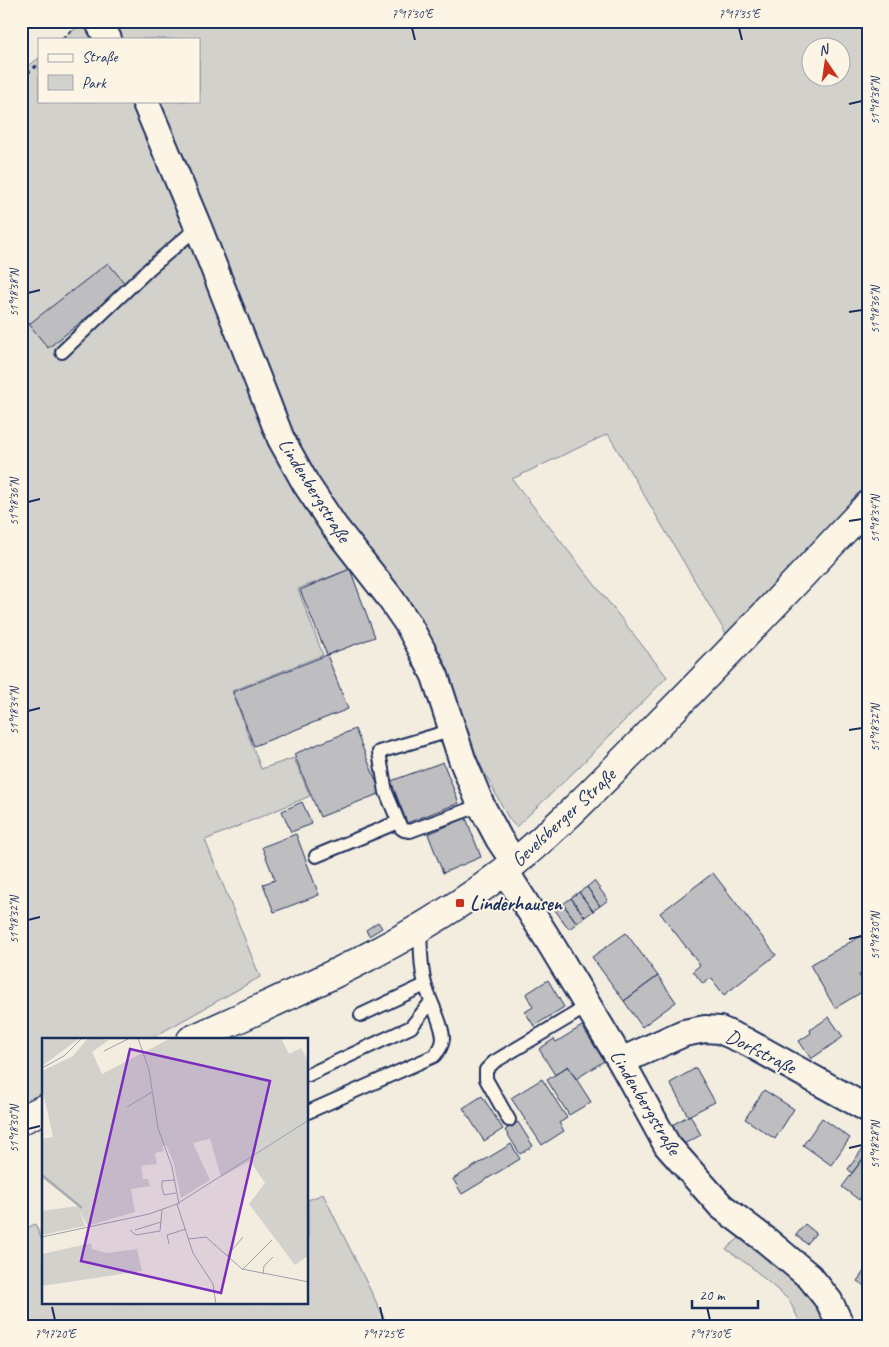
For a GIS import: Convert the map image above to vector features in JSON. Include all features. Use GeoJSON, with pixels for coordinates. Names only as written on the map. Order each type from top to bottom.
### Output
{"type":"FeatureCollection","features":[{"type":"Feature","properties":{"kind":"main road","name":"Gevelsberger Straße"},"geometry":{"type":"LineString","coordinates":[[195,1038],[344,969],[420,928],[510,867],[603,782],[770,610],[868,505]]}},
{"type":"Feature","properties":{"kind":"main road"},"geometry":{"type":"LineString","coordinates":[[21,1120],[42,1111]]}},
{"type":"Feature","properties":{"kind":"street"},"geometry":{"type":"LineString","coordinates":[[87,24],[107,38]]}},
{"type":"Feature","properties":{"kind":"street","name":"Lindenbergstraße"},"geometry":{"type":"LineString","coordinates":[[144,102],[198,228],[281,439],[306,484],[334,526],[388,595],[408,624],[435,676],[481,804],[499,839],[510,867],[667,1145],[720,1206],[810,1276],[830,1300],[841,1326]]}},
{"type":"Feature","properties":{"kind":"street","name":"Dorfstraße"},"geometry":{"type":"LineString","coordinates":[[621,1061],[684,1033],[704,1029],[720,1030],[747,1042],[868,1109]]}},
{"type":"Feature","properties":{"kind":"lane"},"geometry":{"type":"LineString","coordinates":[[62,352],[150,268],[198,228]]}},
{"type":"Feature","properties":{"kind":"lane"},"geometry":{"type":"LineString","coordinates":[[453,730],[378,752],[386,792],[398,822],[404,830],[410,832],[481,804]]}},
{"type":"Feature","properties":{"kind":"lane"},"geometry":{"type":"LineString","coordinates":[[316,856],[398,822]]}},
{"type":"Feature","properties":{"kind":"lane"},"geometry":{"type":"LineString","coordinates":[[309,1112],[434,1056],[442,1048],[443,1037],[425,986],[420,928]]}},
{"type":"Feature","properties":{"kind":"lane"},"geometry":{"type":"LineString","coordinates":[[361,1015],[425,986]]}},
{"type":"Feature","properties":{"kind":"lane"},"geometry":{"type":"LineString","coordinates":[[309,1075],[411,1027],[431,1002]]}},
{"type":"Feature","properties":{"kind":"lane"},"geometry":{"type":"LineString","coordinates":[[509,1120],[486,1079],[486,1070],[494,1062],[588,1006]]}},
{"type":"Feature","properties":{"kind":"path"},"geometry":{"type":"LineString","coordinates":[[65,38],[87,24]]}},
{"type":"Feature","properties":{"kind":"path"},"geometry":{"type":"LineString","coordinates":[[21,78],[38,65]]}},
{"type":"Feature","properties":{"kind":"green space"},"geometry":{"type":"Polygon","coordinates":[[[85,21],[868,21],[868,512],[731,642],[608,434],[512,479],[667,677],[576,770],[516,827],[509,819],[477,758],[444,660],[420,617],[351,529],[330,542],[350,569],[298,589],[323,655],[232,691],[261,769],[294,758],[310,796],[205,840],[260,977],[152,1038],[42,1038],[42,1101],[21,1113],[21,71],[38,59],[38,102],[200,102],[200,38],[64,38],[85,21]]]}},
{"type":"Feature","properties":{"kind":"green space"},"geometry":{"type":"Polygon","coordinates":[[[323,1194],[386,1322],[375,1326],[21,1326],[21,1231],[35,1224],[42,1240],[42,1304],[309,1304],[309,1200],[323,1194]]]}},
{"type":"Feature","properties":{"kind":"green space"},"geometry":{"type":"Polygon","coordinates":[[[745,1233],[802,1279],[829,1326],[802,1326],[789,1300],[750,1266],[726,1249],[745,1233]]]}},
{"type":"Feature","properties":{"kind":"building"},"geometry":{"type":"Polygon","coordinates":[[[108,263],[127,286],[48,348],[29,324],[108,263]]]}},
{"type":"Feature","properties":{"kind":"building"},"geometry":{"type":"Polygon","coordinates":[[[350,569],[375,637],[327,655],[300,590],[350,569]]]}},
{"type":"Feature","properties":{"kind":"building"},"geometry":{"type":"Polygon","coordinates":[[[327,655],[348,709],[254,746],[233,692],[327,655]]]}},
{"type":"Feature","properties":{"kind":"building"},"geometry":{"type":"Polygon","coordinates":[[[355,729],[381,793],[320,817],[294,754],[355,729]]]}},
{"type":"Feature","properties":{"kind":"building"},"geometry":{"type":"Polygon","coordinates":[[[443,762],[459,803],[407,823],[391,781],[443,762]]]}},
{"type":"Feature","properties":{"kind":"building"},"geometry":{"type":"Polygon","coordinates":[[[302,802],[312,824],[291,832],[282,811],[302,802]]]}},
{"type":"Feature","properties":{"kind":"building"},"geometry":{"type":"Polygon","coordinates":[[[466,818],[481,857],[443,873],[428,834],[466,818]]]}},
{"type":"Feature","properties":{"kind":"building"},"geometry":{"type":"Polygon","coordinates":[[[296,834],[319,895],[274,912],[263,884],[275,880],[262,847],[296,834]]]}},
{"type":"Feature","properties":{"kind":"building"},"geometry":{"type":"Polygon","coordinates":[[[713,873],[776,955],[724,995],[711,978],[703,984],[693,971],[700,965],[660,913],[713,873]]]}},
{"type":"Feature","properties":{"kind":"building"},"geometry":{"type":"Polygon","coordinates":[[[594,881],[608,900],[600,906],[587,887],[594,881]]]}},
{"type":"Feature","properties":{"kind":"building"},"geometry":{"type":"Polygon","coordinates":[[[587,887],[600,906],[593,911],[579,892],[587,887]]]}},
{"type":"Feature","properties":{"kind":"building"},"geometry":{"type":"Polygon","coordinates":[[[579,892],[593,911],[585,917],[571,898],[579,892]]]}},
{"type":"Feature","properties":{"kind":"building"},"geometry":{"type":"Polygon","coordinates":[[[571,898],[585,917],[577,923],[563,904],[571,898]]]}},
{"type":"Feature","properties":{"kind":"building"},"geometry":{"type":"Polygon","coordinates":[[[563,904],[577,923],[569,929],[555,910],[563,904]]]}},
{"type":"Feature","properties":{"kind":"building"},"geometry":{"type":"Polygon","coordinates":[[[378,922],[382,928],[369,936],[366,930],[378,922]]]}},
{"type":"Feature","properties":{"kind":"building"},"geometry":{"type":"Polygon","coordinates":[[[868,932],[868,971],[859,975],[867,989],[835,1008],[810,965],[868,932]]]}},
{"type":"Feature","properties":{"kind":"building"},"geometry":{"type":"Polygon","coordinates":[[[626,933],[658,976],[624,1001],[592,957],[626,933]]]}},
{"type":"Feature","properties":{"kind":"building"},"geometry":{"type":"Polygon","coordinates":[[[658,976],[676,1002],[642,1027],[624,1001],[658,976]]]}},
{"type":"Feature","properties":{"kind":"building"},"geometry":{"type":"Polygon","coordinates":[[[548,980],[564,1007],[534,1026],[525,1012],[533,1007],[526,994],[548,980]]]}},
{"type":"Feature","properties":{"kind":"building"},"geometry":{"type":"Polygon","coordinates":[[[829,1017],[843,1037],[811,1059],[799,1041],[811,1033],[810,1030],[829,1017]]]}},
{"type":"Feature","properties":{"kind":"building"},"geometry":{"type":"Polygon","coordinates":[[[582,1026],[604,1061],[576,1079],[568,1066],[555,1075],[539,1049],[554,1039],[556,1042],[582,1026]]]}},
{"type":"Feature","properties":{"kind":"building"},"geometry":{"type":"Polygon","coordinates":[[[568,1066],[591,1102],[569,1115],[547,1080],[568,1066]]]}},
{"type":"Feature","properties":{"kind":"building"},"geometry":{"type":"Polygon","coordinates":[[[696,1068],[715,1102],[688,1116],[670,1083],[696,1068]]]}},
{"type":"Feature","properties":{"kind":"building"},"geometry":{"type":"Polygon","coordinates":[[[542,1079],[567,1118],[559,1123],[564,1131],[542,1145],[511,1098],[542,1079]]]}},
{"type":"Feature","properties":{"kind":"building"},"geometry":{"type":"Polygon","coordinates":[[[764,1090],[794,1109],[775,1139],[745,1119],[764,1090]]]}},
{"type":"Feature","properties":{"kind":"building"},"geometry":{"type":"Polygon","coordinates":[[[482,1096],[503,1129],[484,1141],[463,1108],[482,1096]]]}},
{"type":"Feature","properties":{"kind":"building"},"geometry":{"type":"Polygon","coordinates":[[[690,1115],[701,1135],[680,1146],[670,1126],[690,1115]]]}},
{"type":"Feature","properties":{"kind":"building"},"geometry":{"type":"Polygon","coordinates":[[[822,1118],[850,1138],[831,1165],[803,1145],[822,1118]]]}},
{"type":"Feature","properties":{"kind":"building"},"geometry":{"type":"Polygon","coordinates":[[[518,1122],[533,1146],[520,1154],[505,1130],[518,1122]]]}},
{"type":"Feature","properties":{"kind":"building"},"geometry":{"type":"Polygon","coordinates":[[[867,1143],[868,1152],[852,1173],[848,1169],[867,1143]]]}},
{"type":"Feature","properties":{"kind":"building"},"geometry":{"type":"Polygon","coordinates":[[[511,1144],[520,1159],[462,1194],[453,1179],[511,1144]]]}},
{"type":"Feature","properties":{"kind":"building"},"geometry":{"type":"Polygon","coordinates":[[[868,1152],[868,1200],[862,1196],[859,1200],[842,1187],[868,1152]]]}},
{"type":"Feature","properties":{"kind":"building"},"geometry":{"type":"Polygon","coordinates":[[[805,1224],[816,1233],[807,1244],[796,1235],[805,1224]]]}},
{"type":"Feature","properties":{"kind":"building"},"geometry":{"type":"Polygon","coordinates":[[[865,1270],[868,1272],[868,1288],[857,1281],[865,1270]]]}},
{"type":"Feature","properties":{"kind":"place","name":"Linderhausen"},"geometry":{"type":"Point","coordinates":[460,903]}}]}
